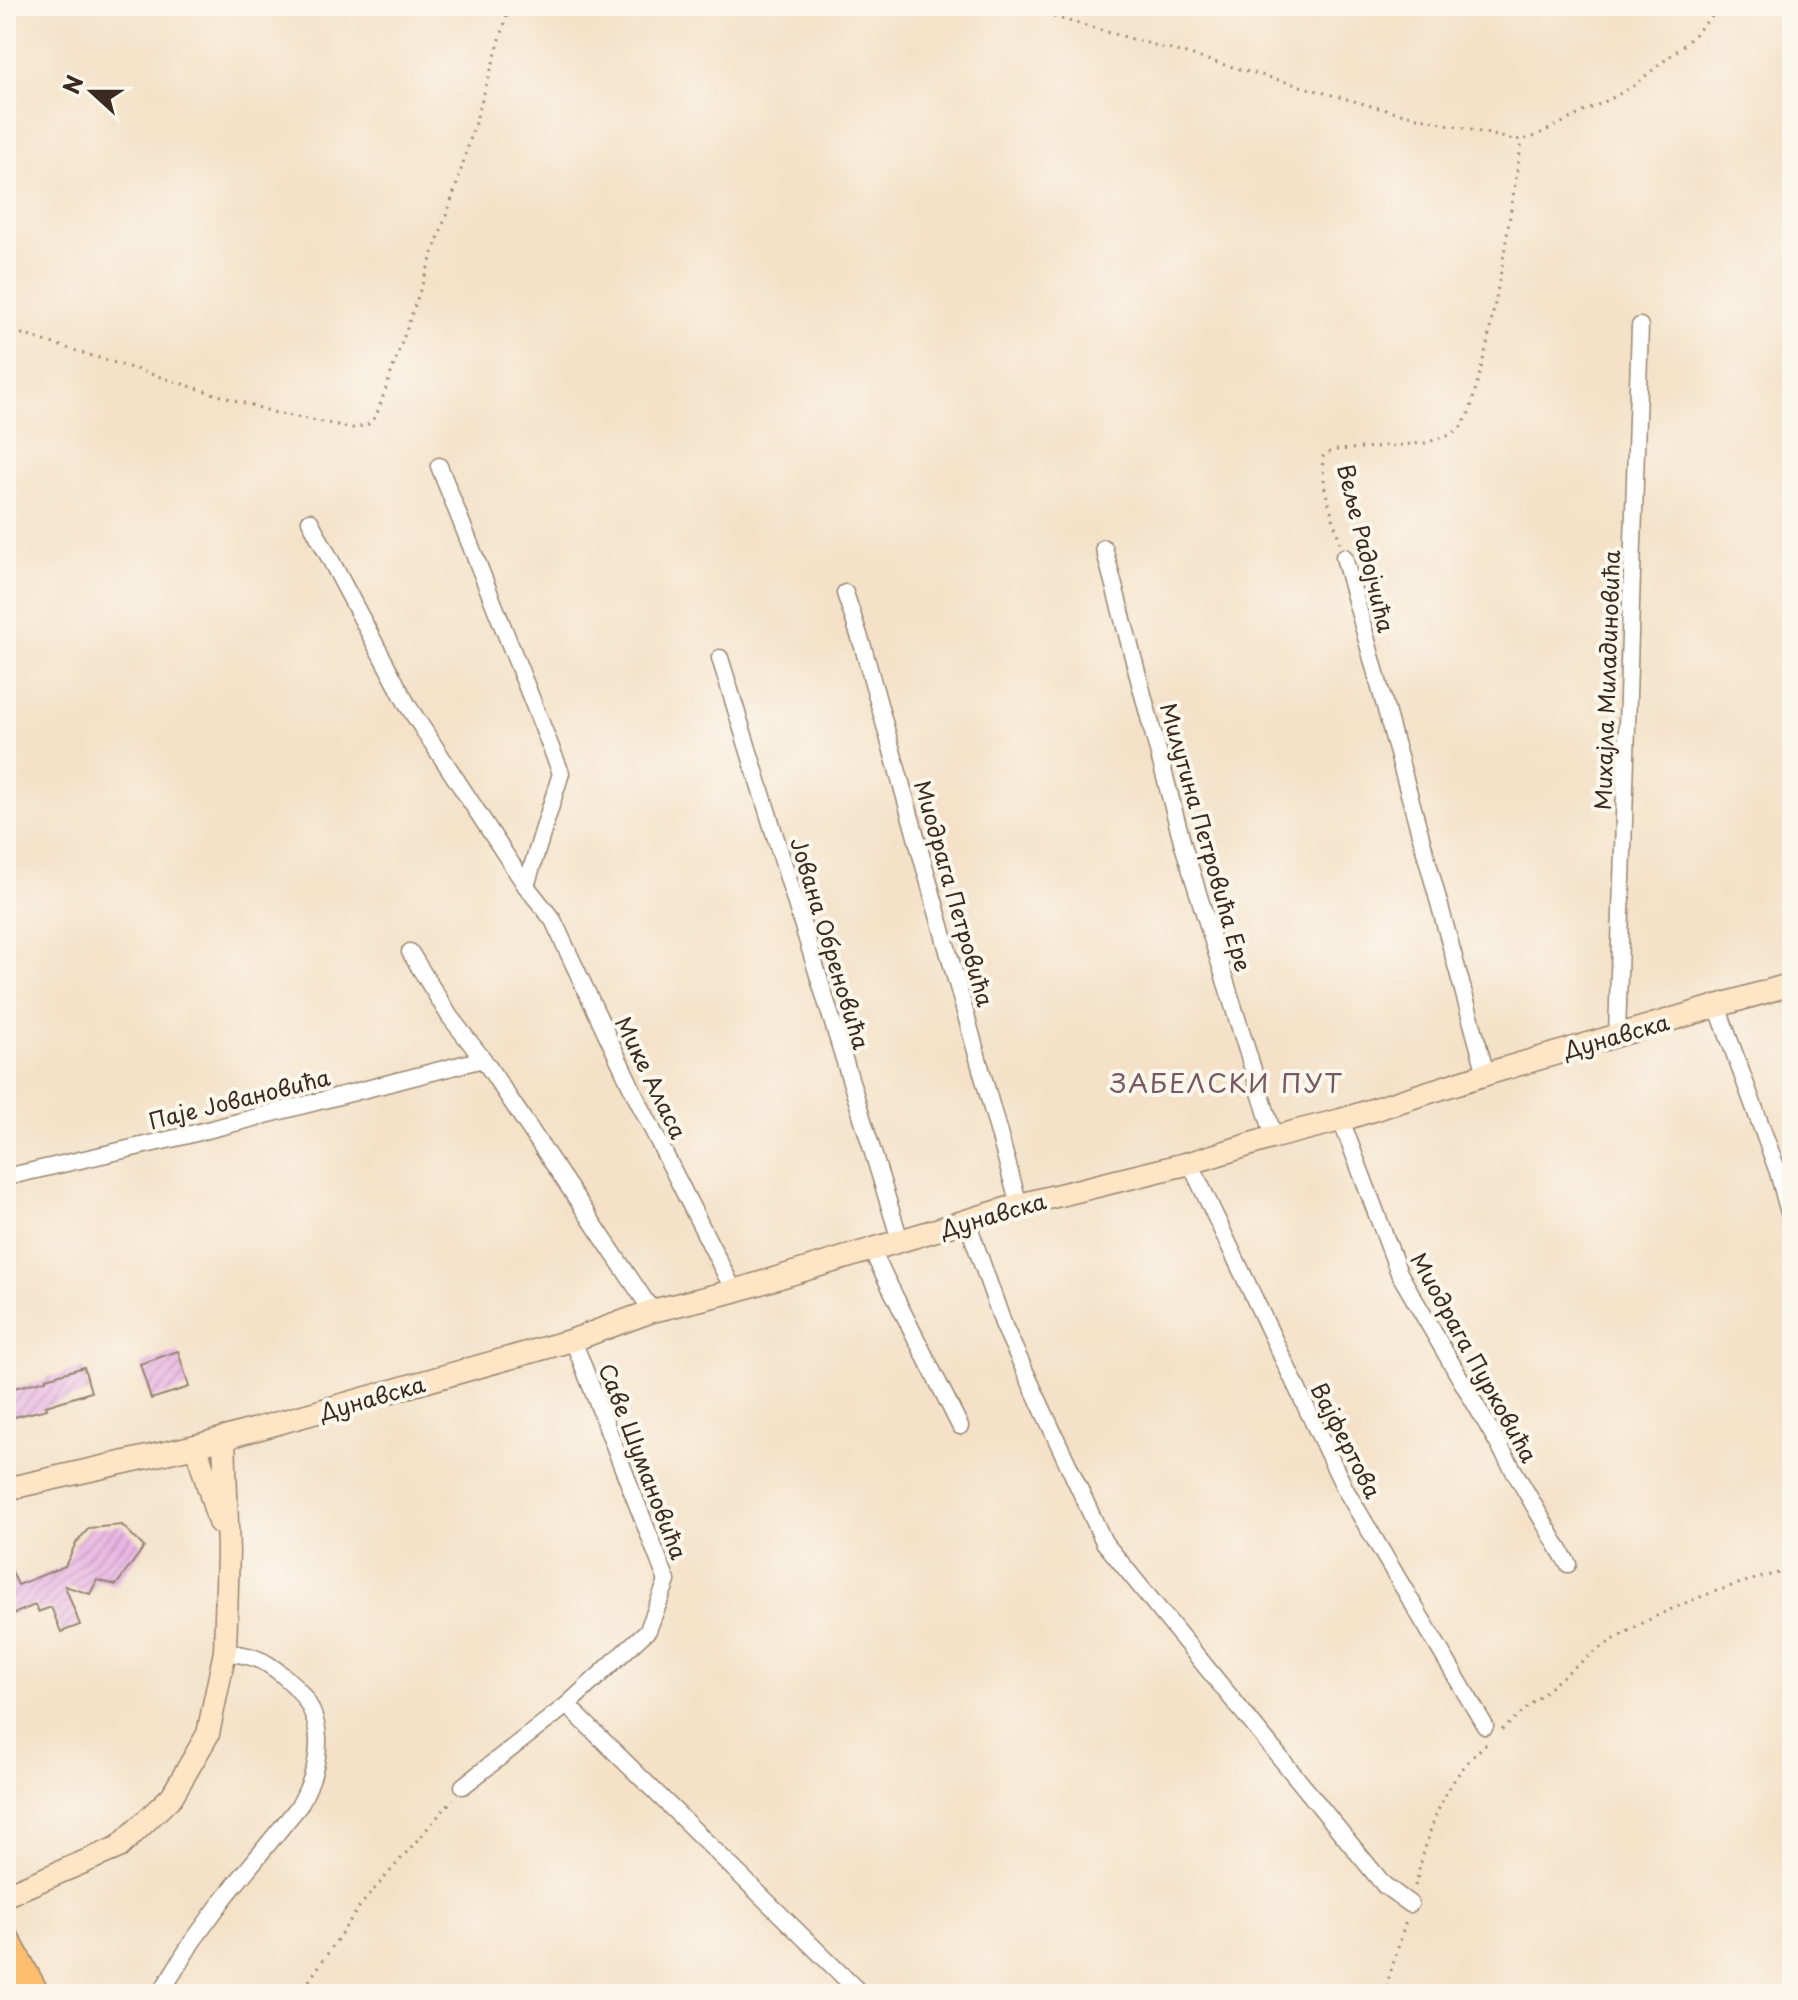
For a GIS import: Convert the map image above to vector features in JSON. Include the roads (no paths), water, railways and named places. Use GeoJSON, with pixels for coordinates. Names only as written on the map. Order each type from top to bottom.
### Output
{"type":"FeatureCollection","features":[{"type":"Feature","properties":{"kind":"highway"},"geometry":{"type":"LineString","coordinates":[[6,1940],[35,1994]]}},
{"type":"Feature","properties":{"kind":"street","name":"Михајла Миладиновића"},"geometry":{"type":"LineString","coordinates":[[1617,1035],[1640,326]]}},
{"type":"Feature","properties":{"kind":"street"},"geometry":{"type":"LineString","coordinates":[[439,466],[561,773],[526,886]]}},
{"type":"Feature","properties":{"kind":"street","name":"Мике Аласа"},"geometry":{"type":"LineString","coordinates":[[310,521],[408,706],[526,886],[553,920],[638,1101],[734,1291]]}},
{"type":"Feature","properties":{"kind":"street","name":"Милутина Петровића Ере"},"geometry":{"type":"LineString","coordinates":[[1104,548],[1183,845],[1274,1137]]}},
{"type":"Feature","properties":{"kind":"street","name":"Веље Радојчића"},"geometry":{"type":"LineString","coordinates":[[1344,557],[1486,1074]]}},
{"type":"Feature","properties":{"kind":"street","name":"Миодрага Петровића"},"geometry":{"type":"LineString","coordinates":[[845,593],[863,647],[1019,1205]]}},
{"type":"Feature","properties":{"kind":"street","name":"Јована Обреновића"},"geometry":{"type":"LineString","coordinates":[[720,658],[900,1240]]}},
{"type":"Feature","properties":{"kind":"street"},"geometry":{"type":"LineString","coordinates":[[410,952],[450,1017],[483,1059],[652,1311]]}},
{"type":"Feature","properties":{"kind":"street","name":"Дунавска"},"geometry":{"type":"LineString","coordinates":[[6,1489],[196,1446],[573,1340],[652,1311],[734,1291],[1019,1205],[1190,1163],[1341,1120],[1792,984]]}},
{"type":"Feature","properties":{"kind":"street"},"geometry":{"type":"LineString","coordinates":[[1717,1006],[1778,1172],[1792,1224]]}},
{"type":"Feature","properties":{"kind":"street","name":"Паје Јовановића"},"geometry":{"type":"LineString","coordinates":[[6,1177],[180,1137],[483,1059]]}},
{"type":"Feature","properties":{"kind":"street","name":"Миодрага Пурковића"},"geometry":{"type":"LineString","coordinates":[[1341,1120],[1399,1273],[1568,1564]]}},
{"type":"Feature","properties":{"kind":"street","name":"Вајфертова"},"geometry":{"type":"LineString","coordinates":[[1190,1163],[1345,1489],[1488,1733]]}},
{"type":"Feature","properties":{"kind":"street"},"geometry":{"type":"LineString","coordinates":[[967,1221],[1004,1326],[1104,1542],[1384,1885],[1410,1904]]}},
{"type":"Feature","properties":{"kind":"street"},"geometry":{"type":"LineString","coordinates":[[871,1249],[960,1426]]}},
{"type":"Feature","properties":{"kind":"street","name":"Саве Шумановића"},"geometry":{"type":"LineString","coordinates":[[463,1786],[567,1705],[648,1630],[667,1581],[573,1340]]}},
{"type":"Feature","properties":{"kind":"street"},"geometry":{"type":"LineString","coordinates":[[6,1895],[119,1847],[172,1796],[208,1734],[225,1651],[228,1552],[224,1438]]}},
{"type":"Feature","properties":{"kind":"street"},"geometry":{"type":"LineString","coordinates":[[196,1446],[228,1552]]}},
{"type":"Feature","properties":{"kind":"street"},"geometry":{"type":"LineString","coordinates":[[160,1994],[225,1897],[299,1806],[311,1782],[317,1759],[315,1717],[300,1689],[257,1658],[225,1651]]}},
{"type":"Feature","properties":{"kind":"street"},"geometry":{"type":"LineString","coordinates":[[567,1705],[858,1991]]}},
{"type":"Feature","properties":{"kind":"district","name":"ЗАБЕЛСКИ ПУТ"},"geometry":{"type":"Point","coordinates":[1227,1082]}}]}
